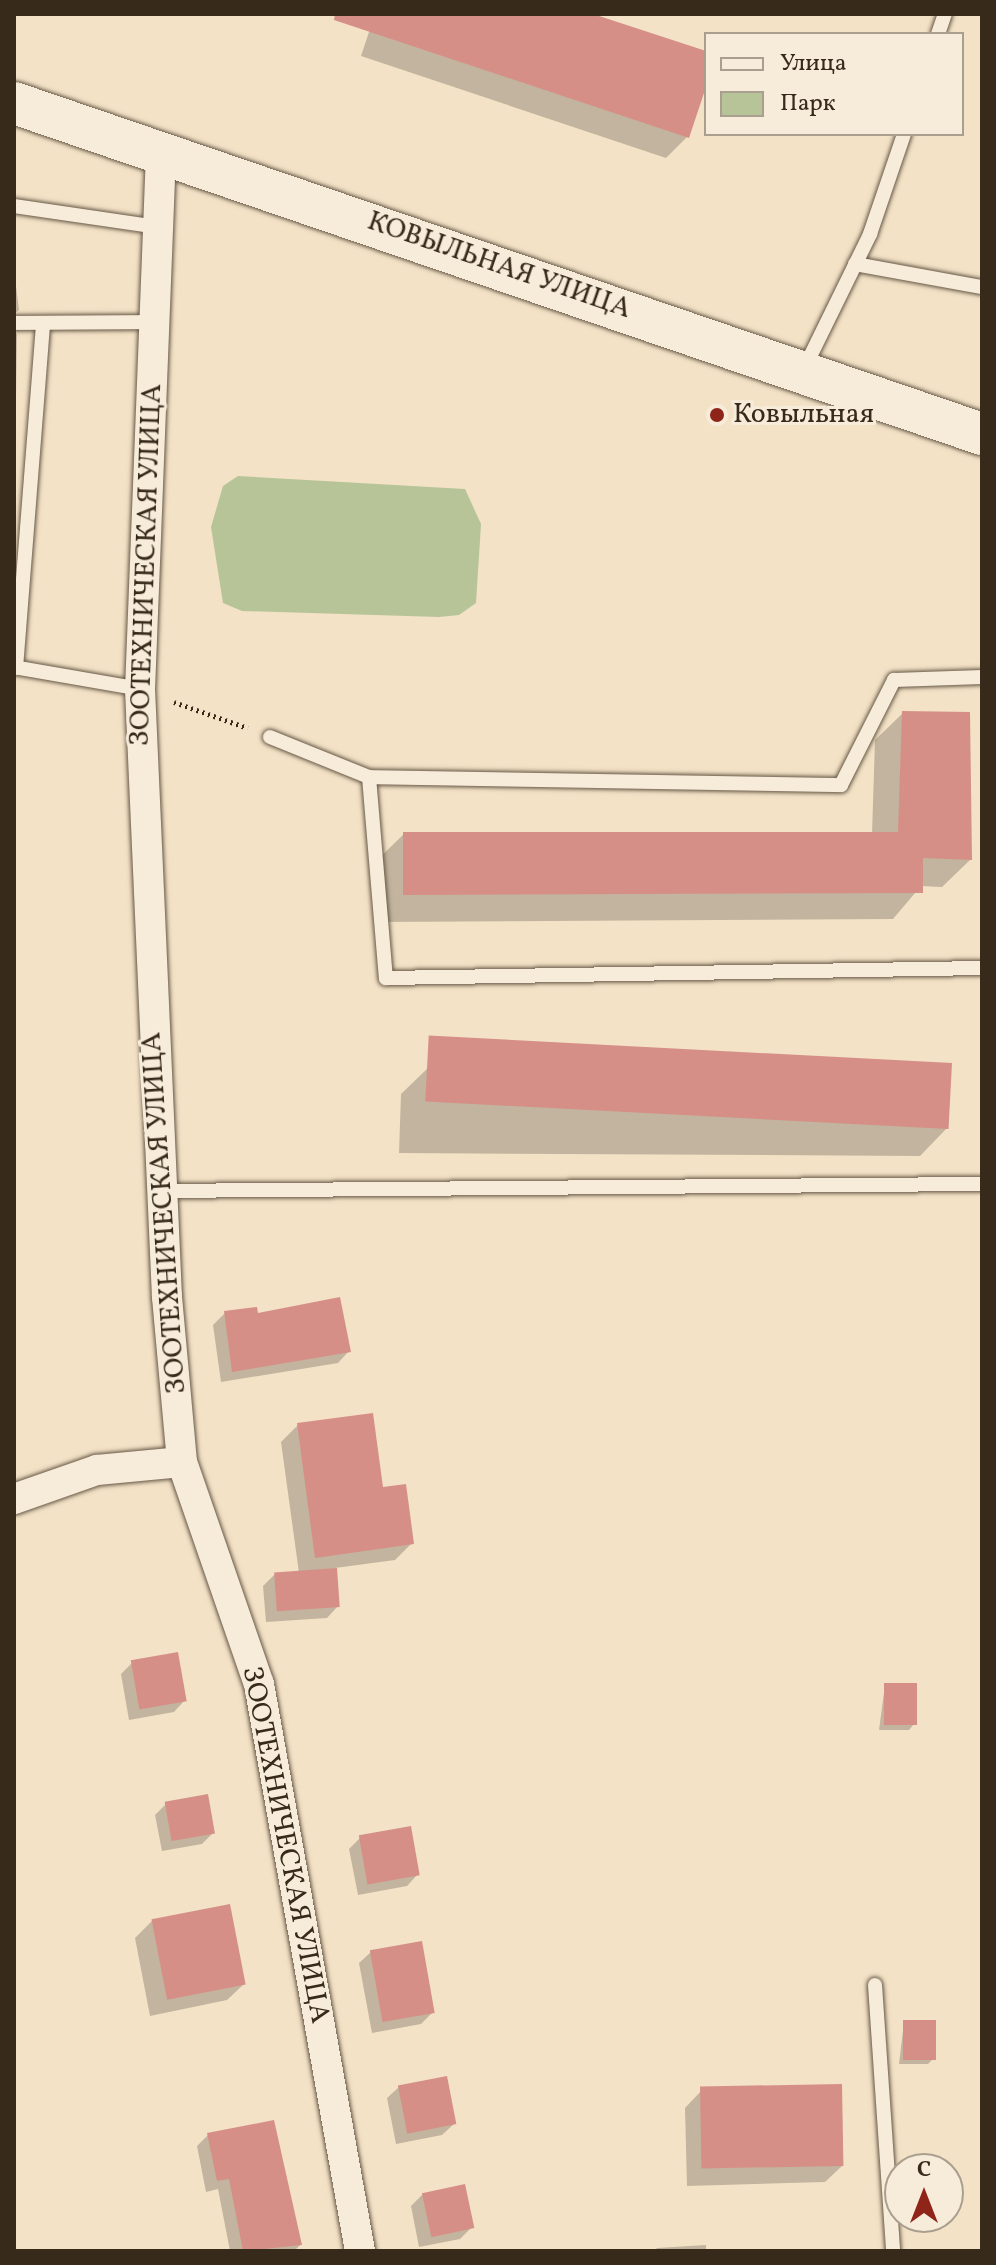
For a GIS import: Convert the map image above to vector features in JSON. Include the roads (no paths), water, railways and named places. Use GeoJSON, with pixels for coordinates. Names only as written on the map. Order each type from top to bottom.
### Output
{"type":"FeatureCollection","features":[{"type":"Feature","properties":{"kind":"main road","name":"КОВЫЛЬНАЯ УЛИЦА"},"geometry":{"type":"LineString","coordinates":[[14,103],[982,434]]}},
{"type":"Feature","properties":{"kind":"street","name":"ЗООТЕХНИЧЕСКАЯ УЛИЦА"},"geometry":{"type":"LineString","coordinates":[[161,153],[140,689],[159,1191],[182,1462],[259,1684],[360,2251]]}},
{"type":"Feature","properties":{"kind":"street"},"geometry":{"type":"LineString","coordinates":[[14,1499],[97,1470],[182,1462]]}},
{"type":"Feature","properties":{"kind":"lane"},"geometry":{"type":"LineString","coordinates":[[802,371],[855,264],[903,136]]}},
{"type":"Feature","properties":{"kind":"lane"},"geometry":{"type":"LineString","coordinates":[[14,206],[158,227]]}},
{"type":"Feature","properties":{"kind":"lane"},"geometry":{"type":"LineString","coordinates":[[855,264],[982,287]]}},
{"type":"Feature","properties":{"kind":"lane"},"geometry":{"type":"LineString","coordinates":[[14,323],[155,322]]}},
{"type":"Feature","properties":{"kind":"lane"},"geometry":{"type":"LineString","coordinates":[[43,323],[15,668],[140,689]]}},
{"type":"Feature","properties":{"kind":"lane"},"geometry":{"type":"LineString","coordinates":[[270,737],[369,777],[841,785],[894,680],[982,677]]}},
{"type":"Feature","properties":{"kind":"lane"},"geometry":{"type":"LineString","coordinates":[[369,777],[386,978],[982,968]]}},
{"type":"Feature","properties":{"kind":"lane"},"geometry":{"type":"LineString","coordinates":[[159,1191],[982,1184]]}},
{"type":"Feature","properties":{"kind":"lane"},"geometry":{"type":"LineString","coordinates":[[875,1985],[893,2251]]}},
{"type":"Feature","properties":{"kind":"place","name":"Ковыльная"},"geometry":{"type":"Point","coordinates":[717,415]}}]}
